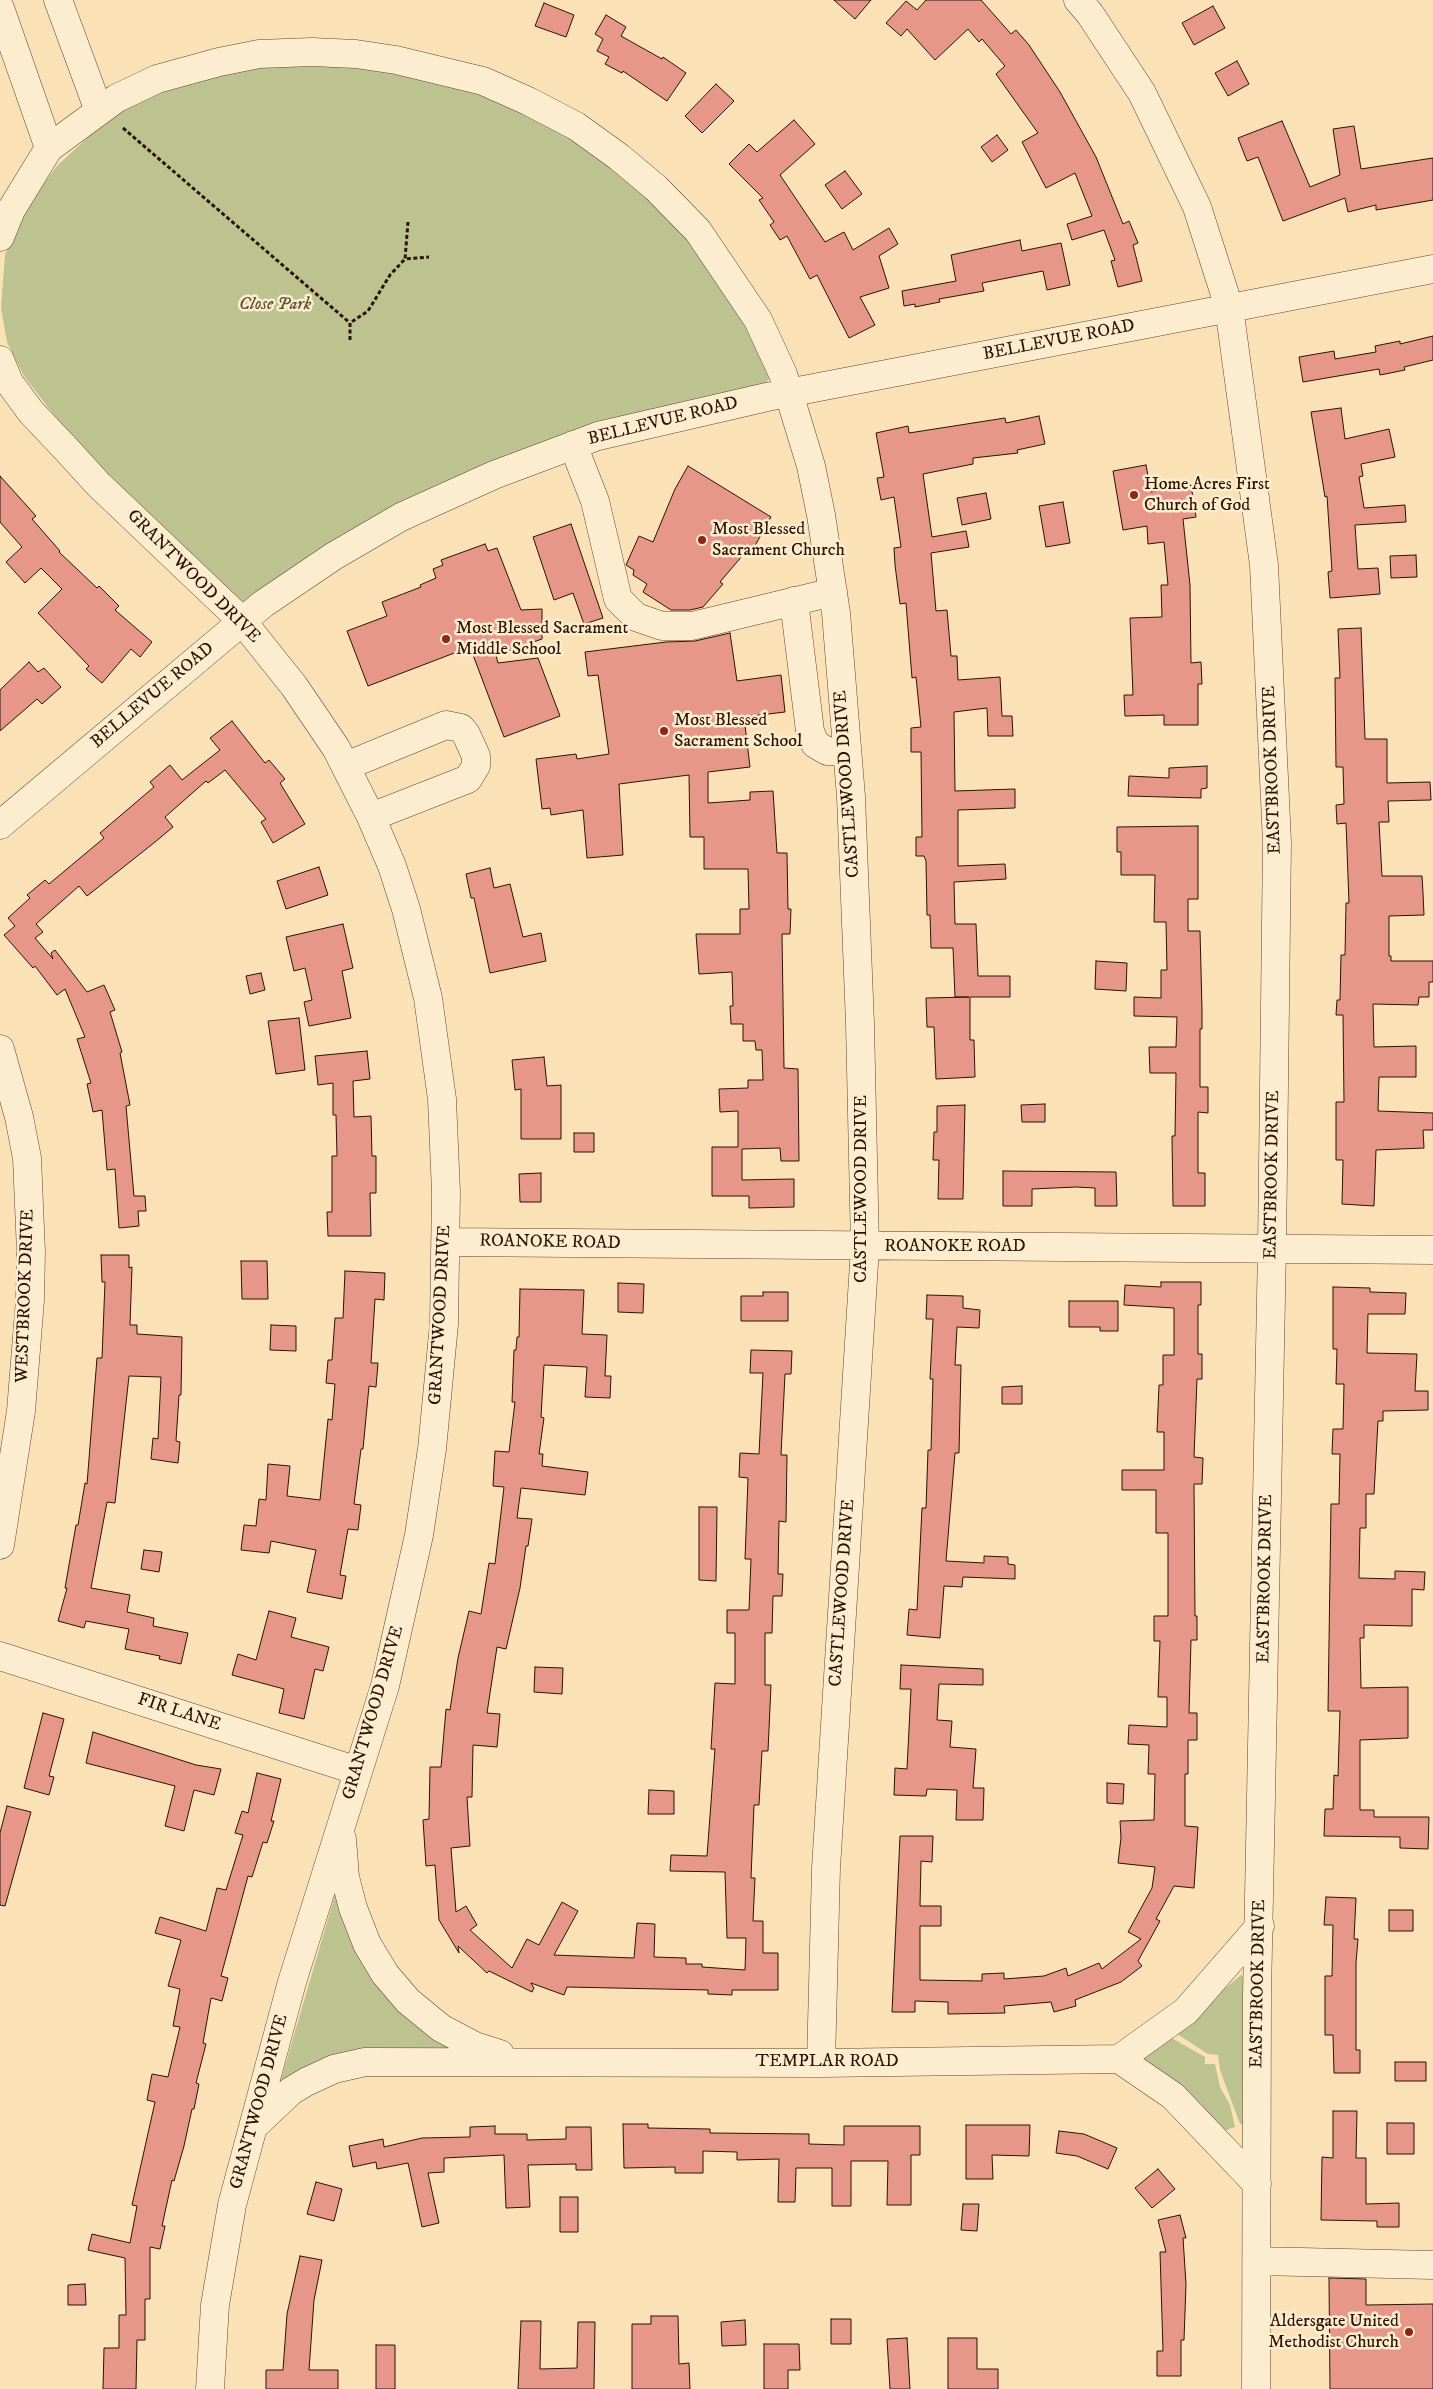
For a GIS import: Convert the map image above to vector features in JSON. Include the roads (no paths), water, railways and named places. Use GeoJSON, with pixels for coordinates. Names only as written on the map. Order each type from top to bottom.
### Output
{"type":"FeatureCollection","features":[{"type":"Feature","properties":{"kind":"street"},"geometry":{"type":"LineString","coordinates":[[58,0],[99,111]]}},
{"type":"Feature","properties":{"kind":"street","name":"EASTBROOK DRIVE"},"geometry":{"type":"LineString","coordinates":[[1078,0],[1090,14],[1142,93],[1197,207],[1229,308],[1265,575],[1277,842],[1272,1248],[1260,1926],[1257,1995],[1256,2389]]}},
{"type":"Feature","properties":{"kind":"street"},"geometry":{"type":"LineString","coordinates":[[0,8],[49,148],[11,210],[0,237]]}},
{"type":"Feature","properties":{"kind":"street","name":"CASTLEWOOD DRIVE"},"geometry":{"type":"LineString","coordinates":[[49,148],[117,98],[157,79],[219,62],[259,54],[312,52],[356,54],[434,67],[483,81],[528,101],[576,126],[619,157],[656,188],[698,231],[727,272],[758,320],[790,393],[813,476],[833,592],[847,752],[855,875],[865,1246],[827,1858],[821,2063]]}},
{"type":"Feature","properties":{"kind":"street","name":"BELLEVUE ROAD"},"geometry":{"type":"LineString","coordinates":[[0,825],[242,621],[334,556],[401,518],[469,486],[573,445],[598,436],[790,393],[1433,269]]}},
{"type":"Feature","properties":{"kind":"street","name":"GRANTWOOD DRIVE"},"geometry":{"type":"LineString","coordinates":[[0,360],[9,382],[31,412],[79,464],[242,621],[294,686],[319,721],[346,766],[392,866],[406,909],[428,998],[442,1099],[447,1242],[441,1364],[425,1502],[411,1578],[392,1658],[292,1982],[232,2204],[215,2305],[210,2389]]}},
{"type":"Feature","properties":{"kind":"street"},"geometry":{"type":"LineString","coordinates":[[573,445],[595,501],[610,572],[618,599],[636,617],[662,626],[692,626],[833,592]]}},
{"type":"Feature","properties":{"kind":"street"},"geometry":{"type":"LineString","coordinates":[[794,601],[810,731],[815,744],[827,751],[847,752]]}},
{"type":"Feature","properties":{"kind":"street"},"geometry":{"type":"LineString","coordinates":[[346,766],[446,725],[461,728],[466,734],[476,756],[476,766],[468,780],[371,818]]}},
{"type":"Feature","properties":{"kind":"street","name":"WESTBROOK DRIVE"},"geometry":{"type":"LineString","coordinates":[[0,1049],[19,1117],[27,1158],[31,1243],[30,1300],[21,1411],[0,1545]]}},
{"type":"Feature","properties":{"kind":"street","name":"ROANOKE ROAD"},"geometry":{"type":"LineString","coordinates":[[447,1242],[1433,1250]]}},
{"type":"Feature","properties":{"kind":"street","name":"FIR LANE"},"geometry":{"type":"LineString","coordinates":[[0,1656],[358,1771]]}},
{"type":"Feature","properties":{"kind":"street","name":"TEMPLAR ROAD"},"geometry":{"type":"LineString","coordinates":[[342,1820],[345,1877],[348,1893],[367,1944],[385,1974],[408,2001],[441,2028],[458,2038],[493,2052],[536,2060]]}},
{"type":"Feature","properties":{"kind":"street"},"geometry":{"type":"LineString","coordinates":[[1257,2184],[1173,2096],[1118,2059],[1186,2011],[1260,1926]]}},
{"type":"Feature","properties":{"kind":"street","name":"TEMPLAR ROAD"},"geometry":{"type":"LineString","coordinates":[[252,2128],[291,2091],[321,2075],[348,2065],[383,2061],[536,2060],[821,2063],[1118,2059]]}},
{"type":"Feature","properties":{"kind":"street"},"geometry":{"type":"LineString","coordinates":[[1257,2261],[1433,2265]]}},
{"type":"Feature","properties":{"kind":"place","name":"Home Acres First Church of God"},"geometry":{"type":"Point","coordinates":[1134,495]}},
{"type":"Feature","properties":{"kind":"place","name":"Most Blessed Sacrament Church"},"geometry":{"type":"Point","coordinates":[702,540]}},
{"type":"Feature","properties":{"kind":"place","name":"Most Blessed Sacrament Middle School"},"geometry":{"type":"Point","coordinates":[446,639]}},
{"type":"Feature","properties":{"kind":"place","name":"Most Blessed Sacrament School"},"geometry":{"type":"Point","coordinates":[664,731]}},
{"type":"Feature","properties":{"kind":"place","name":"Aldersgate United Methodist Church"},"geometry":{"type":"Point","coordinates":[1409,2332]}},
{"type":"Feature","properties":{"kind":"park label","name":"Close Park"},"geometry":{"type":"Point","coordinates":[275,305]}}]}
